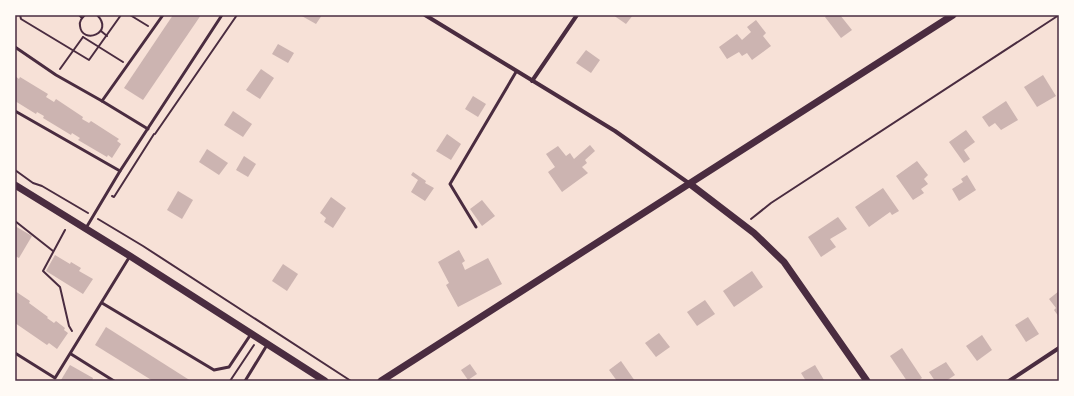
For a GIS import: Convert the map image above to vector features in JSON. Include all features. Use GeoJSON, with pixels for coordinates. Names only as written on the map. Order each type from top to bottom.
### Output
{"type":"FeatureCollection","features":[{"type":"Feature","properties":{"kind":"street"},"geometry":{"type":"LineString","coordinates":[[425,15],[615,132],[690,184],[754,233],[784,262],[867,381]]}},
{"type":"Feature","properties":{"kind":"street"},"geometry":{"type":"LineString","coordinates":[[532,81],[578,15]]}},
{"type":"Feature","properties":{"kind":"street"},"geometry":{"type":"LineString","coordinates":[[381,381],[953,15]]}},
{"type":"Feature","properties":{"kind":"street"},"geometry":{"type":"LineString","coordinates":[[16,187],[130,256],[325,381]]}},
{"type":"Feature","properties":{"kind":"street"},"geometry":{"type":"LineString","coordinates":[[1009,381],[1059,348]]}},
{"type":"Feature","properties":{"kind":"lane"},"geometry":{"type":"LineString","coordinates":[[102,102],[163,15]]}},
{"type":"Feature","properties":{"kind":"lane"},"geometry":{"type":"LineString","coordinates":[[85,229],[120,171],[222,15]]}},
{"type":"Feature","properties":{"kind":"lane"},"geometry":{"type":"LineString","coordinates":[[15,47],[56,75],[148,129]]}},
{"type":"Feature","properties":{"kind":"lane"},"geometry":{"type":"LineString","coordinates":[[476,227],[450,184],[516,72]]}},
{"type":"Feature","properties":{"kind":"lane"},"geometry":{"type":"LineString","coordinates":[[15,111],[120,171]]}},
{"type":"Feature","properties":{"kind":"lane"},"geometry":{"type":"LineString","coordinates":[[15,353],[55,378],[130,256]]}},
{"type":"Feature","properties":{"kind":"lane"},"geometry":{"type":"LineString","coordinates":[[102,303],[214,370],[229,367],[251,334]]}},
{"type":"Feature","properties":{"kind":"lane"},"geometry":{"type":"LineString","coordinates":[[245,381],[267,345]]}},
{"type":"Feature","properties":{"kind":"lane"},"geometry":{"type":"LineString","coordinates":[[70,354],[114,381]]}},
{"type":"Feature","properties":{"kind":"path"},"geometry":{"type":"LineString","coordinates":[[20,15],[21,18],[89,60],[100,47],[121,15]]}},
{"type":"Feature","properties":{"kind":"path"},"geometry":{"type":"LineString","coordinates":[[79,15],[82,18]]}},
{"type":"Feature","properties":{"kind":"path"},"geometry":{"type":"LineString","coordinates":[[85,15],[82,18],[80,25],[81,30],[90,36],[96,35],[101,31],[103,25],[102,20],[98,15]]}},
{"type":"Feature","properties":{"kind":"path"},"geometry":{"type":"LineString","coordinates":[[130,15],[153,30]]}},
{"type":"Feature","properties":{"kind":"path"},"geometry":{"type":"LineString","coordinates":[[107,194],[114,197],[155,134],[237,15]]}},
{"type":"Feature","properties":{"kind":"path"},"geometry":{"type":"LineString","coordinates":[[743,225],[771,203],[1059,15]]}},
{"type":"Feature","properties":{"kind":"path"},"geometry":{"type":"LineString","coordinates":[[101,31],[107,36]]}},
{"type":"Feature","properties":{"kind":"path"},"geometry":{"type":"LineString","coordinates":[[56,75],[85,34]]}},
{"type":"Feature","properties":{"kind":"path"},"geometry":{"type":"LineString","coordinates":[[83,37],[127,65]]}},
{"type":"Feature","properties":{"kind":"path"},"geometry":{"type":"LineString","coordinates":[[148,129],[155,134]]}},
{"type":"Feature","properties":{"kind":"path"},"geometry":{"type":"LineString","coordinates":[[15,170],[33,183],[42,186],[143,246],[351,381]]}},
{"type":"Feature","properties":{"kind":"path"},"geometry":{"type":"LineString","coordinates":[[15,221],[54,251]]}},
{"type":"Feature","properties":{"kind":"path"},"geometry":{"type":"LineString","coordinates":[[65,230],[43,271],[60,287],[69,326],[72,331]]}},
{"type":"Feature","properties":{"kind":"path"},"geometry":{"type":"LineString","coordinates":[[230,381],[258,339]]}},
{"type":"Feature","properties":{"kind":"building"},"geometry":{"type":"Polygon","coordinates":[[[173,15],[201,15],[143,100],[124,88],[173,15]]]}},
{"type":"Feature","properties":{"kind":"building"},"geometry":{"type":"Polygon","coordinates":[[[300,15],[322,15],[316,24],[300,15]]]}},
{"type":"Feature","properties":{"kind":"building"},"geometry":{"type":"Polygon","coordinates":[[[613,15],[633,15],[626,24],[613,15]]]}},
{"type":"Feature","properties":{"kind":"building"},"geometry":{"type":"Polygon","coordinates":[[[827,15],[840,15],[852,30],[841,38],[825,17],[827,15]]]}},
{"type":"Feature","properties":{"kind":"building"},"geometry":{"type":"Polygon","coordinates":[[[756,20],[766,33],[763,36],[771,46],[752,60],[747,53],[742,56],[739,52],[727,59],[719,47],[737,34],[742,40],[751,32],[747,27],[756,20]]]}},
{"type":"Feature","properties":{"kind":"building"},"geometry":{"type":"Polygon","coordinates":[[[278,44],[294,53],[288,63],[272,54],[278,44]]]}},
{"type":"Feature","properties":{"kind":"building"},"geometry":{"type":"Polygon","coordinates":[[[586,50],[600,60],[591,73],[576,63],[586,50]]]}},
{"type":"Feature","properties":{"kind":"building"},"geometry":{"type":"Polygon","coordinates":[[[261,69],[274,78],[260,99],[246,90],[261,69]]]}},
{"type":"Feature","properties":{"kind":"building"},"geometry":{"type":"Polygon","coordinates":[[[1043,75],[1056,96],[1037,107],[1024,87],[1043,75]]]}},
{"type":"Feature","properties":{"kind":"building"},"geometry":{"type":"Polygon","coordinates":[[[15,76],[19,79],[20,77],[48,94],[46,97],[54,102],[56,99],[83,117],[82,119],[89,123],[91,121],[119,139],[117,141],[121,144],[112,158],[108,155],[107,157],[78,140],[80,138],[72,133],[71,135],[43,118],[44,116],[37,112],[36,114],[15,101],[15,76]]]}},
{"type":"Feature","properties":{"kind":"building"},"geometry":{"type":"Polygon","coordinates":[[[473,96],[486,104],[478,117],[465,109],[473,96]]]}},
{"type":"Feature","properties":{"kind":"building"},"geometry":{"type":"Polygon","coordinates":[[[1006,101],[1018,120],[1001,130],[995,123],[989,127],[982,117],[1006,101]]]}},
{"type":"Feature","properties":{"kind":"building"},"geometry":{"type":"Polygon","coordinates":[[[233,111],[252,124],[243,137],[224,125],[233,111]]]}},
{"type":"Feature","properties":{"kind":"building"},"geometry":{"type":"Polygon","coordinates":[[[966,130],[975,142],[964,150],[970,159],[964,163],[949,142],[966,130]]]}},
{"type":"Feature","properties":{"kind":"building"},"geometry":{"type":"Polygon","coordinates":[[[447,134],[461,144],[451,160],[436,151],[447,134]]]}},
{"type":"Feature","properties":{"kind":"building"},"geometry":{"type":"Polygon","coordinates":[[[590,145],[595,151],[585,160],[587,163],[582,167],[588,173],[562,192],[548,172],[555,167],[546,154],[558,146],[566,156],[570,153],[574,159],[590,145]]]}},
{"type":"Feature","properties":{"kind":"building"},"geometry":{"type":"Polygon","coordinates":[[[207,149],[228,163],[219,175],[199,162],[207,149]]]}},
{"type":"Feature","properties":{"kind":"building"},"geometry":{"type":"Polygon","coordinates":[[[244,156],[256,164],[248,177],[236,170],[244,156]]]}},
{"type":"Feature","properties":{"kind":"building"},"geometry":{"type":"Polygon","coordinates":[[[917,161],[928,175],[924,179],[928,184],[921,189],[924,193],[913,200],[896,176],[917,161]]]}},
{"type":"Feature","properties":{"kind":"building"},"geometry":{"type":"Polygon","coordinates":[[[413,172],[426,181],[425,183],[434,188],[425,201],[411,192],[418,180],[411,175],[413,172]]]}},
{"type":"Feature","properties":{"kind":"building"},"geometry":{"type":"Polygon","coordinates":[[[967,175],[976,190],[959,201],[952,189],[963,182],[961,179],[967,175]]]}},
{"type":"Feature","properties":{"kind":"building"},"geometry":{"type":"Polygon","coordinates":[[[883,188],[899,211],[892,215],[890,212],[869,227],[855,207],[883,188]]]}},
{"type":"Feature","properties":{"kind":"building"},"geometry":{"type":"Polygon","coordinates":[[[178,191],[193,200],[182,219],[167,210],[178,191]]]}},
{"type":"Feature","properties":{"kind":"building"},"geometry":{"type":"Polygon","coordinates":[[[331,197],[346,208],[333,228],[324,222],[326,218],[320,213],[331,197]]]}},
{"type":"Feature","properties":{"kind":"building"},"geometry":{"type":"Polygon","coordinates":[[[482,200],[495,216],[482,226],[470,209],[482,200]]]}},
{"type":"Feature","properties":{"kind":"building"},"geometry":{"type":"Polygon","coordinates":[[[838,217],[847,229],[830,239],[836,247],[821,257],[808,237],[838,217]]]}},
{"type":"Feature","properties":{"kind":"building"},"geometry":{"type":"Polygon","coordinates":[[[15,226],[32,236],[19,258],[15,256],[15,226]]]}},
{"type":"Feature","properties":{"kind":"building"},"geometry":{"type":"Polygon","coordinates":[[[459,250],[465,261],[462,263],[465,270],[488,258],[502,284],[458,307],[446,285],[449,283],[438,262],[459,250]]]}},
{"type":"Feature","properties":{"kind":"building"},"geometry":{"type":"Polygon","coordinates":[[[55,255],[70,264],[71,262],[81,268],[79,271],[93,279],[83,294],[46,271],[55,255]]]}},
{"type":"Feature","properties":{"kind":"building"},"geometry":{"type":"Polygon","coordinates":[[[283,264],[298,274],[287,291],[272,281],[283,264]]]}},
{"type":"Feature","properties":{"kind":"building"},"geometry":{"type":"Polygon","coordinates":[[[752,271],[763,287],[734,307],[723,291],[752,271]]]}},
{"type":"Feature","properties":{"kind":"building"},"geometry":{"type":"Polygon","coordinates":[[[15,291],[30,301],[29,303],[48,317],[47,318],[54,323],[56,321],[65,328],[64,330],[68,333],[57,349],[49,343],[47,345],[15,323],[15,291]]]}},
{"type":"Feature","properties":{"kind":"building"},"geometry":{"type":"Polygon","coordinates":[[[1059,291],[1059,317],[1054,310],[1056,308],[1049,299],[1059,291]]]}},
{"type":"Feature","properties":{"kind":"building"},"geometry":{"type":"Polygon","coordinates":[[[705,300],[715,314],[697,326],[687,312],[705,300]]]}},
{"type":"Feature","properties":{"kind":"building"},"geometry":{"type":"Polygon","coordinates":[[[1028,317],[1039,334],[1026,342],[1015,325],[1028,317]]]}},
{"type":"Feature","properties":{"kind":"building"},"geometry":{"type":"Polygon","coordinates":[[[106,327],[191,381],[153,381],[95,345],[106,327]]]}},
{"type":"Feature","properties":{"kind":"building"},"geometry":{"type":"Polygon","coordinates":[[[659,333],[670,347],[656,357],[645,343],[659,333]]]}},
{"type":"Feature","properties":{"kind":"building"},"geometry":{"type":"Polygon","coordinates":[[[982,335],[992,350],[977,361],[966,346],[982,335]]]}},
{"type":"Feature","properties":{"kind":"building"},"geometry":{"type":"Polygon","coordinates":[[[902,348],[922,378],[918,381],[907,381],[890,356],[902,348]]]}},
{"type":"Feature","properties":{"kind":"building"},"geometry":{"type":"Polygon","coordinates":[[[621,361],[635,381],[617,381],[609,370],[621,361]]]}},
{"type":"Feature","properties":{"kind":"building"},"geometry":{"type":"Polygon","coordinates":[[[946,362],[955,375],[946,381],[935,381],[929,372],[946,362]]]}},
{"type":"Feature","properties":{"kind":"building"},"geometry":{"type":"Polygon","coordinates":[[[470,364],[477,374],[468,380],[461,370],[470,364]]]}},
{"type":"Feature","properties":{"kind":"building"},"geometry":{"type":"Polygon","coordinates":[[[70,365],[93,378],[92,381],[61,380],[70,365]]]}},
{"type":"Feature","properties":{"kind":"building"},"geometry":{"type":"Polygon","coordinates":[[[815,365],[824,380],[806,381],[801,373],[815,365]]]}}]}
